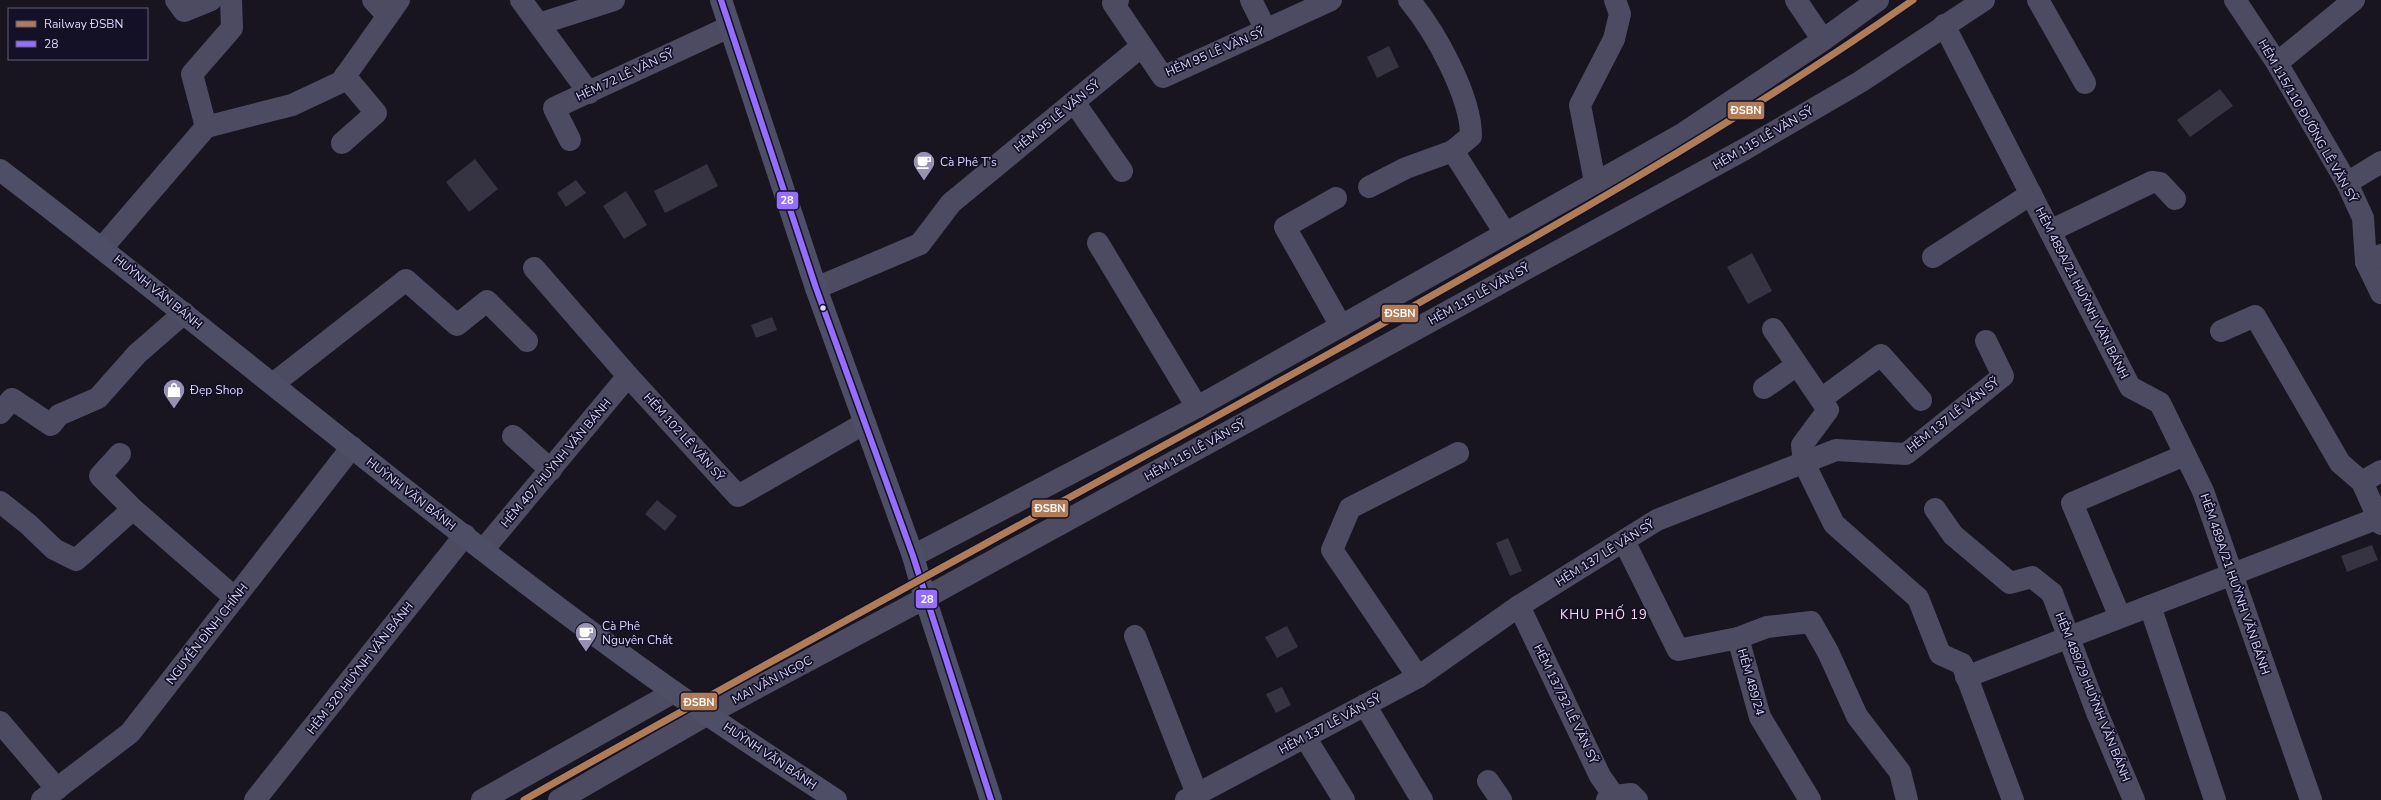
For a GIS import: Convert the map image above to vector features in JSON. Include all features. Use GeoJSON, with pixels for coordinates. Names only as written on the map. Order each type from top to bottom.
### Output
{"type":"FeatureCollection","features":[{"type":"Feature","properties":{"kind":"street"},"geometry":{"type":"LineString","coordinates":[[176,0],[184,11],[211,0]]}},
{"type":"Feature","properties":{"kind":"street"},"geometry":{"type":"LineString","coordinates":[[206,127],[192,74],[232,28],[232,0]]}},
{"type":"Feature","properties":{"kind":"street"},"geometry":{"type":"LineString","coordinates":[[521,0],[589,93]]}},
{"type":"Feature","properties":{"kind":"street"},"geometry":{"type":"LineString","coordinates":[[539,24],[614,0]]}},
{"type":"Feature","properties":{"kind":"street"},"geometry":{"type":"LineString","coordinates":[[721,0],[816,288],[913,556],[925,598],[991,800]]}},
{"type":"Feature","properties":{"kind":"street","name":"HẺM 95 LÊ VĂN SỸ"},"geometry":{"type":"LineString","coordinates":[[1118,0],[1113,3],[1163,77],[1331,0]]}},
{"type":"Feature","properties":{"kind":"street"},"geometry":{"type":"LineString","coordinates":[[1251,0],[1266,30]]}},
{"type":"Feature","properties":{"kind":"street"},"geometry":{"type":"LineString","coordinates":[[1369,187],[1406,168],[1453,151],[1471,136],[1471,120],[1447,57],[1419,11],[1409,0]]}},
{"type":"Feature","properties":{"kind":"street"},"geometry":{"type":"LineString","coordinates":[[1595,182],[1580,104],[1614,39],[1620,14],[1615,0]]}},
{"type":"Feature","properties":{"kind":"street"},"geometry":{"type":"LineString","coordinates":[[1796,0],[1823,40]]}},
{"type":"Feature","properties":{"kind":"street"},"geometry":{"type":"LineString","coordinates":[[913,556],[1197,407],[1684,133],[1823,40],[1878,0]]}},
{"type":"Feature","properties":{"kind":"street","name":"HẺM 115 LÊ VĂN SỸ"},"geometry":{"type":"LineString","coordinates":[[925,598],[1745,149],[1860,82],[1944,25],[1984,0]]}},
{"type":"Feature","properties":{"kind":"street"},"geometry":{"type":"LineString","coordinates":[[2038,0],[2085,83]]}},
{"type":"Feature","properties":{"kind":"street","name":"HẺM 115/110 ĐƯỜNG LÊ VĂN SỸ"},"geometry":{"type":"LineString","coordinates":[[2235,0],[2277,64],[2347,183],[2363,218],[2374,258],[2381,293]]}},
{"type":"Feature","properties":{"kind":"street"},"geometry":{"type":"LineString","coordinates":[[2277,64],[2354,0]]}},
{"type":"Feature","properties":{"kind":"street"},"geometry":{"type":"LineString","coordinates":[[102,248],[206,127],[292,105],[341,82],[386,5]]}},
{"type":"Feature","properties":{"kind":"street","name":"HẺM 489A/21 HUỲNH VĂN BÁNH"},"geometry":{"type":"LineString","coordinates":[[1944,25],[2130,387],[2160,403],[2203,491],[2311,800]]}},
{"type":"Feature","properties":{"kind":"street","name":"HẺM 72 LÊ VĂN SỸ"},"geometry":{"type":"LineString","coordinates":[[570,140],[554,108],[729,27]]}},
{"type":"Feature","properties":{"kind":"street","name":"HẺM 95 LÊ VĂN SỸ"},"geometry":{"type":"LineString","coordinates":[[816,288],[920,244],[951,203],[1142,46]]}},
{"type":"Feature","properties":{"kind":"street"},"geometry":{"type":"LineString","coordinates":[[342,143],[376,113],[345,76]]}},
{"type":"Feature","properties":{"kind":"street","name":"HẺM 95 LÊ VĂN SỸ"},"geometry":{"type":"LineString","coordinates":[[1074,102],[1122,171]]}},
{"type":"Feature","properties":{"kind":"street"},"geometry":{"type":"LineString","coordinates":[[1453,151],[1505,233]]}},
{"type":"Feature","properties":{"kind":"street"},"geometry":{"type":"LineString","coordinates":[[2347,183],[2381,162]]}},
{"type":"Feature","properties":{"kind":"street","name":"HUỲNH VĂN BÁNH"},"geometry":{"type":"LineString","coordinates":[[0,170],[102,248],[465,536],[674,692],[836,800]]}},
{"type":"Feature","properties":{"kind":"street"},"geometry":{"type":"LineString","coordinates":[[2050,230],[2152,182],[2160,183],[2175,199]]}},
{"type":"Feature","properties":{"kind":"street"},"geometry":{"type":"LineString","coordinates":[[1933,258],[2031,194]]}},
{"type":"Feature","properties":{"kind":"street"},"geometry":{"type":"LineString","coordinates":[[1336,198],[1285,227],[1341,326]]}},
{"type":"Feature","properties":{"kind":"street"},"geometry":{"type":"LineString","coordinates":[[1098,243],[1197,407]]}},
{"type":"Feature","properties":{"kind":"street","name":"HẺM 102 LÊ VĂN SỸ"},"geometry":{"type":"LineString","coordinates":[[534,268],[628,376],[738,496],[865,423]]}},
{"type":"Feature","properties":{"kind":"street"},"geometry":{"type":"LineString","coordinates":[[273,384],[406,280],[456,325],[487,301],[527,342]]}},
{"type":"Feature","properties":{"kind":"street"},"geometry":{"type":"LineString","coordinates":[[0,412],[12,399],[51,425],[59,415],[98,398],[138,354],[184,313]]}},
{"type":"Feature","properties":{"kind":"street"},"geometry":{"type":"LineString","coordinates":[[1964,670],[2069,637],[2232,574],[2380,521],[2362,482],[2340,464],[2254,316],[2221,330]]}},
{"type":"Feature","properties":{"kind":"street"},"geometry":{"type":"LineString","coordinates":[[1773,329],[1828,410],[1802,445],[1804,463],[1834,524],[1918,598],[1940,654],[1964,670],[2013,800]]}},
{"type":"Feature","properties":{"kind":"street","name":"HẺM 137 LÊ VĂN SỸ"},"geometry":{"type":"LineString","coordinates":[[1192,797],[1418,677],[1519,606],[1657,520],[1836,450],[1906,454],[2003,376],[1986,341]]}},
{"type":"Feature","properties":{"kind":"street"},"geometry":{"type":"LineString","coordinates":[[1821,399],[1881,355],[1921,400]]}},
{"type":"Feature","properties":{"kind":"street"},"geometry":{"type":"LineString","coordinates":[[1764,388],[1797,365]]}},
{"type":"Feature","properties":{"kind":"street","name":"HẺM 407 HUỲNH VĂN BÁNH"},"geometry":{"type":"LineString","coordinates":[[484,550],[628,376]]}},
{"type":"Feature","properties":{"kind":"street"},"geometry":{"type":"LineString","coordinates":[[513,436],[551,470]]}},
{"type":"Feature","properties":{"kind":"street","name":"NGUYỄN ĐÌNH CHÍNH"},"geometry":{"type":"LineString","coordinates":[[50,795],[130,733],[352,447]]}},
{"type":"Feature","properties":{"kind":"street"},"geometry":{"type":"LineString","coordinates":[[1418,677],[1332,550],[1350,508],[1458,453]]}},
{"type":"Feature","properties":{"kind":"street"},"geometry":{"type":"LineString","coordinates":[[120,454],[100,476],[133,509],[235,598]]}},
{"type":"Feature","properties":{"kind":"street"},"geometry":{"type":"LineString","coordinates":[[2120,617],[2072,503],[2185,455]]}},
{"type":"Feature","properties":{"kind":"street"},"geometry":{"type":"LineString","coordinates":[[2362,482],[2381,471]]}},
{"type":"Feature","properties":{"kind":"street"},"geometry":{"type":"LineString","coordinates":[[0,502],[28,524],[54,549],[76,560],[133,509]]}},
{"type":"Feature","properties":{"kind":"street","name":"HẺM 489/29 HUỲNH VĂN BÁNH"},"geometry":{"type":"LineString","coordinates":[[1935,509],[1953,535],[2010,583],[2032,577],[2052,593],[2098,715],[2134,800]]}},
{"type":"Feature","properties":{"kind":"street","name":"HẺM 320 HUỲNH VĂN BÁNH"},"geometry":{"type":"LineString","coordinates":[[255,800],[465,536]]}},
{"type":"Feature","properties":{"kind":"street","name":"HẺM 489/24"},"geometry":{"type":"LineString","coordinates":[[1624,541],[1678,650],[1738,638],[1760,717],[1810,800]]}},
{"type":"Feature","properties":{"kind":"street","name":"MAI VĂN NGỌC"},"geometry":{"type":"LineString","coordinates":[[559,800],[708,714],[925,598]]}},
{"type":"Feature","properties":{"kind":"street","name":"HẺM 137/32 LÊ VĂN SỸ"},"geometry":{"type":"LineString","coordinates":[[1519,606],[1600,776],[1613,798]]}},
{"type":"Feature","properties":{"kind":"street"},"geometry":{"type":"LineString","coordinates":[[2150,606],[2215,800]]}},
{"type":"Feature","properties":{"kind":"street"},"geometry":{"type":"LineString","coordinates":[[1738,638],[1767,627],[1811,622],[1828,652],[1857,716],[1900,772],[1907,800]]}},
{"type":"Feature","properties":{"kind":"street"},"geometry":{"type":"LineString","coordinates":[[1135,636],[1192,797]]}},
{"type":"Feature","properties":{"kind":"street"},"geometry":{"type":"LineString","coordinates":[[482,800],[674,692]]}},
{"type":"Feature","properties":{"kind":"street"},"geometry":{"type":"LineString","coordinates":[[1365,705],[1422,800]]}},
{"type":"Feature","properties":{"kind":"street"},"geometry":{"type":"LineString","coordinates":[[0,722],[50,795]]}},
{"type":"Feature","properties":{"kind":"street"},"geometry":{"type":"LineString","coordinates":[[1304,737],[1344,800]]}},
{"type":"Feature","properties":{"kind":"street"},"geometry":{"type":"LineString","coordinates":[[1488,781],[1501,800]]}},
{"type":"Feature","properties":{"kind":"street"},"geometry":{"type":"LineString","coordinates":[[1613,798],[1631,794],[1637,800]]}},
{"type":"Feature","properties":{"kind":"building"},"geometry":{"type":"Polygon","coordinates":[[[1389,46],[1399,67],[1377,78],[1367,57],[1389,46]]]}},
{"type":"Feature","properties":{"kind":"building"},"geometry":{"type":"Polygon","coordinates":[[[2220,89],[2233,106],[2190,137],[2177,120],[2220,89]]]}},
{"type":"Feature","properties":{"kind":"building"},"geometry":{"type":"Polygon","coordinates":[[[475,159],[498,189],[469,212],[446,182],[475,159]]]}},
{"type":"Feature","properties":{"kind":"building"},"geometry":{"type":"Polygon","coordinates":[[[707,164],[718,186],[665,213],[654,191],[707,164]]]}},
{"type":"Feature","properties":{"kind":"building"},"geometry":{"type":"Polygon","coordinates":[[[576,180],[586,193],[566,207],[557,193],[576,180]]]}},
{"type":"Feature","properties":{"kind":"building"},"geometry":{"type":"Polygon","coordinates":[[[626,191],[647,225],[624,239],[603,206],[626,191]]]}},
{"type":"Feature","properties":{"kind":"building"},"geometry":{"type":"Polygon","coordinates":[[[1752,253],[1772,291],[1748,304],[1727,267],[1752,253]]]}},
{"type":"Feature","properties":{"kind":"building"},"geometry":{"type":"Polygon","coordinates":[[[772,317],[777,330],[756,338],[751,325],[772,317]]]}},
{"type":"Feature","properties":{"kind":"building"},"geometry":{"type":"Polygon","coordinates":[[[657,500],[677,516],[665,531],[645,514],[657,500]]]}},
{"type":"Feature","properties":{"kind":"building"},"geometry":{"type":"Polygon","coordinates":[[[1508,538],[1522,571],[1510,576],[1496,543],[1508,538]]]}},
{"type":"Feature","properties":{"kind":"building"},"geometry":{"type":"Polygon","coordinates":[[[2372,545],[2378,560],[2347,572],[2341,556],[2372,545]]]}},
{"type":"Feature","properties":{"kind":"building"},"geometry":{"type":"Polygon","coordinates":[[[1287,626],[1298,647],[1277,658],[1265,637],[1287,626]]]}},
{"type":"Feature","properties":{"kind":"building"},"geometry":{"type":"Polygon","coordinates":[[[1282,687],[1291,705],[1276,713],[1266,694],[1282,687]]]}},
{"type":"Feature","properties":{"kind":"rail line","name":"ĐSBN"},"geometry":{"type":"LineString","coordinates":[[524,800],[1239,404],[1559,223],[1774,93],[1913,0]]}},
{"type":"Feature","properties":{"kind":"transit line","name":"28"},"geometry":{"type":"LineString","coordinates":[[721,0],[816,288],[913,556],[991,800]]}},
{"type":"Feature","properties":{"kind":"place","name":"Cà Phê T’s"},"geometry":{"type":"Point","coordinates":[924,182]}},
{"type":"Feature","properties":{"kind":"place","name":"Đẹp Shop"},"geometry":{"type":"Point","coordinates":[174,410]}},
{"type":"Feature","properties":{"kind":"place","name":"Cà Phê Nguyên Chất"},"geometry":{"type":"Point","coordinates":[586,652]}},
{"type":"Feature","properties":{"kind":"district","name":"KHU PHỐ 19"},"geometry":{"type":"Point","coordinates":[1604,614]}}]}
